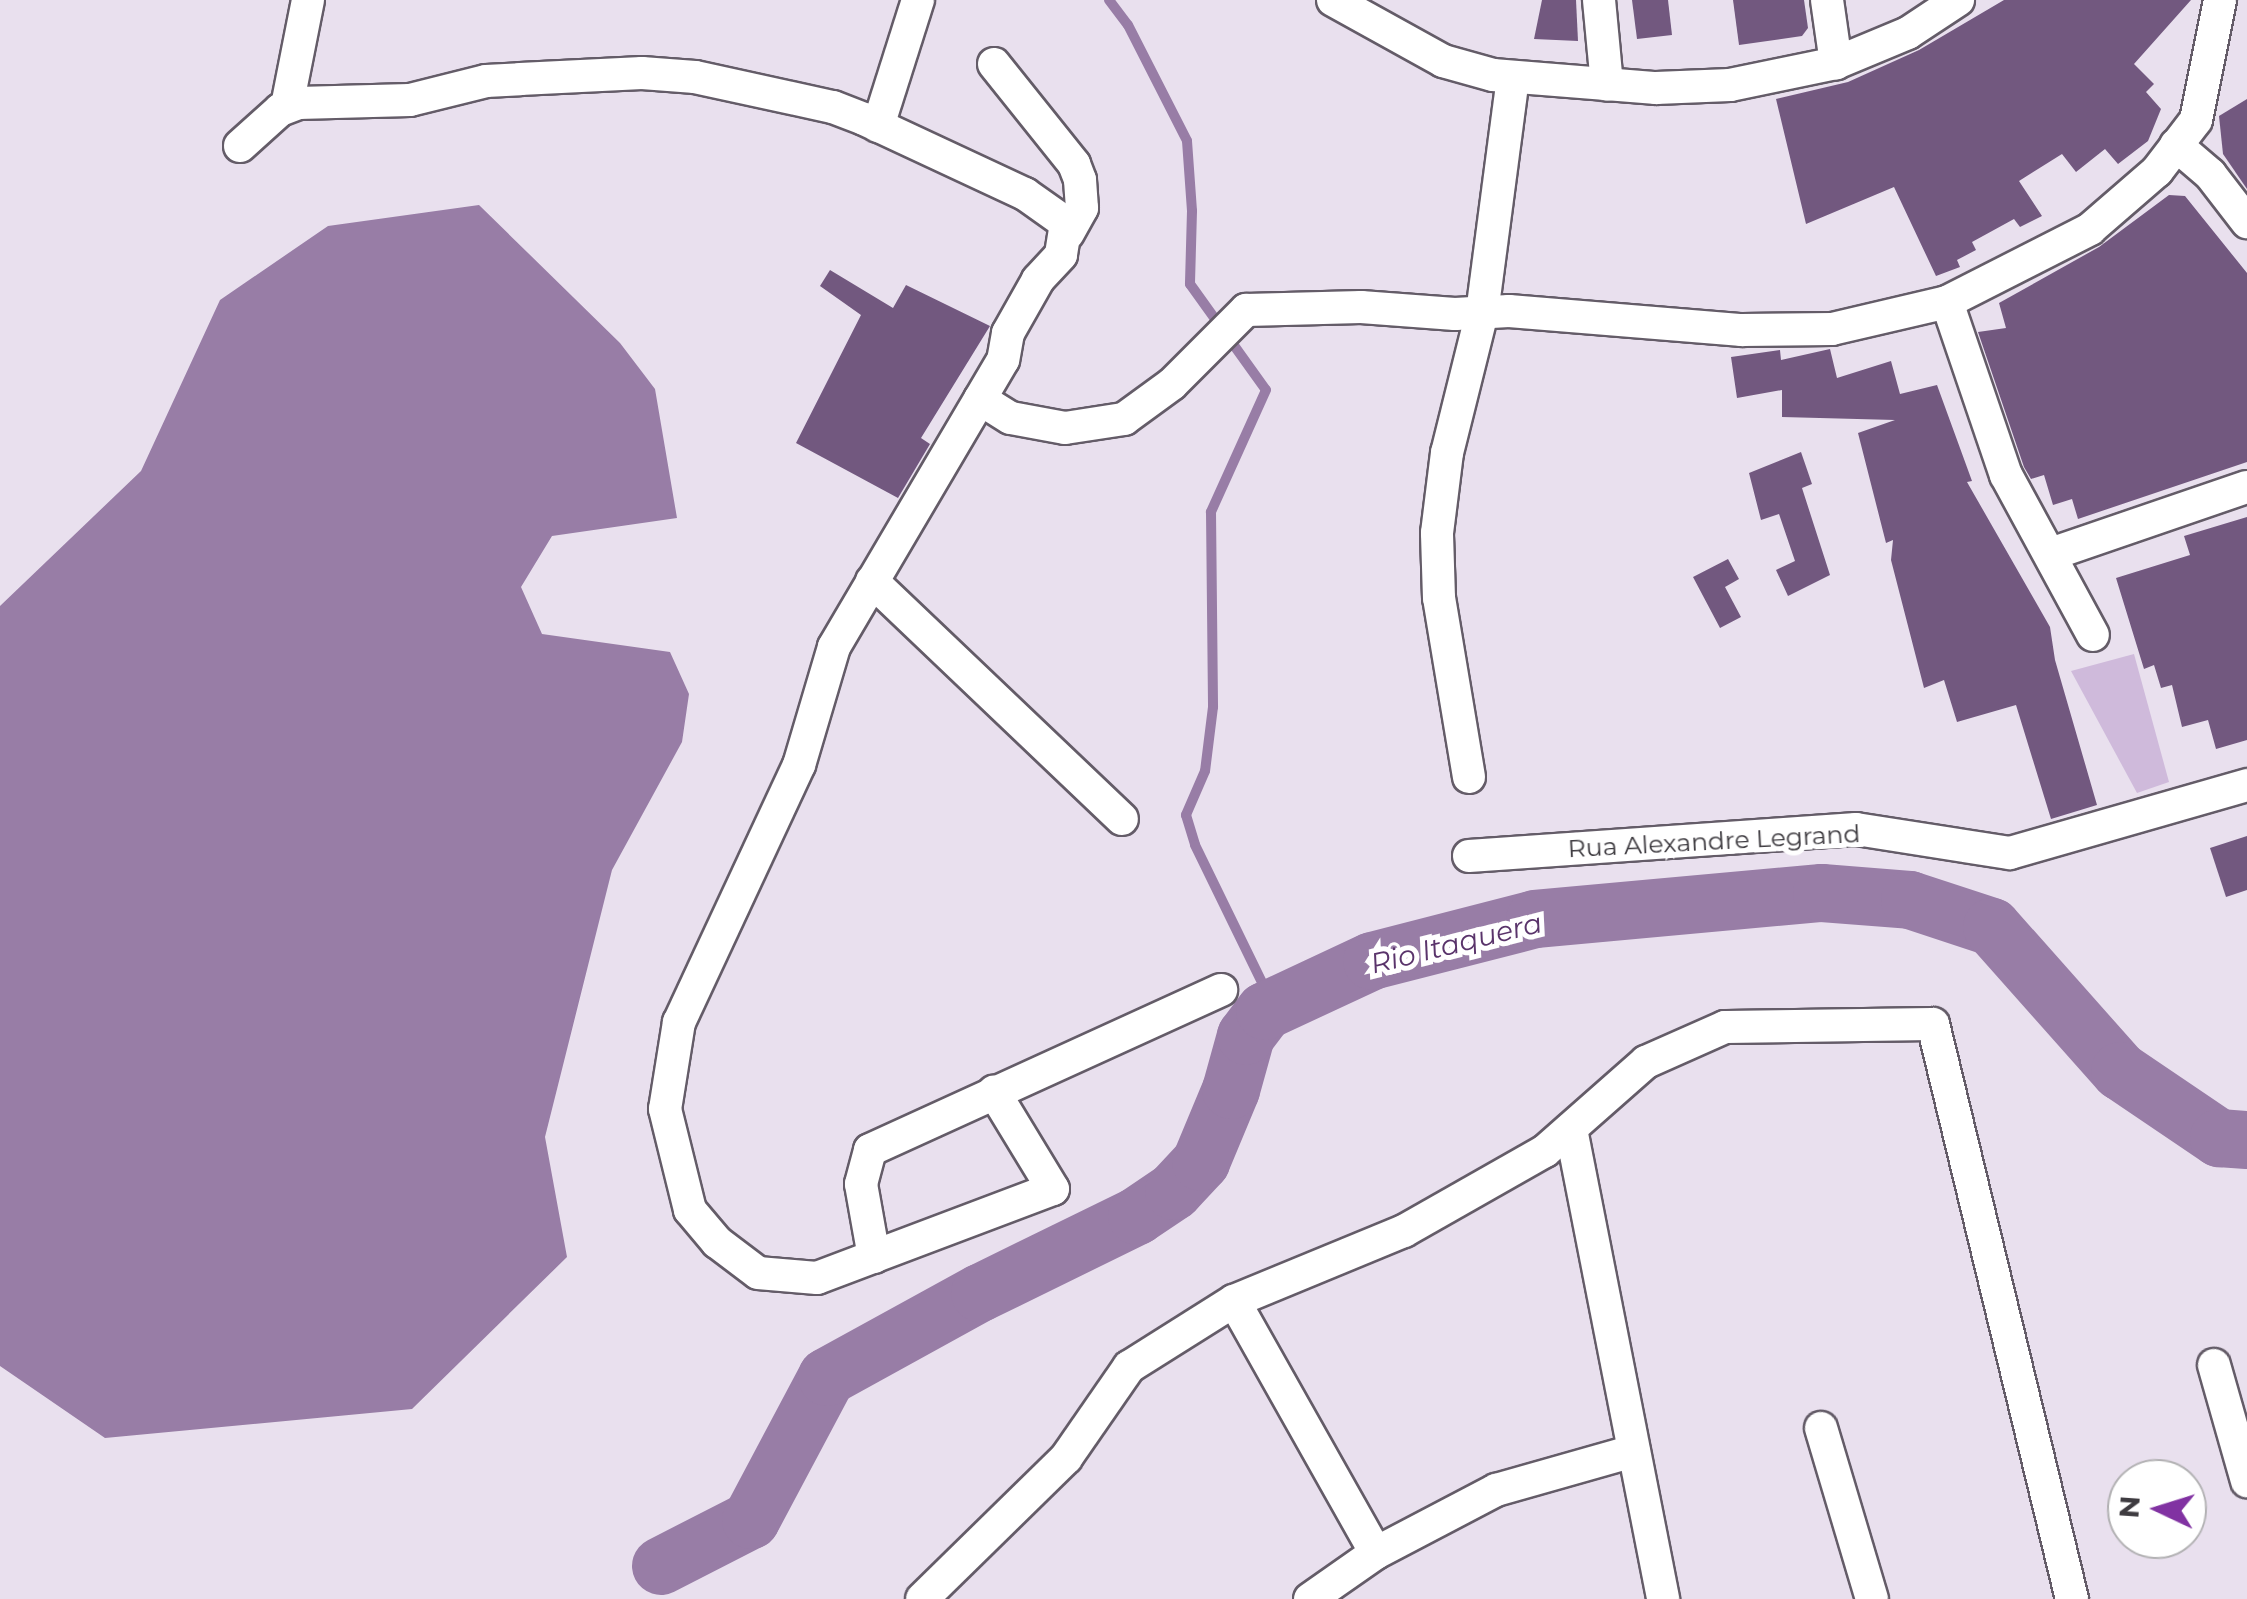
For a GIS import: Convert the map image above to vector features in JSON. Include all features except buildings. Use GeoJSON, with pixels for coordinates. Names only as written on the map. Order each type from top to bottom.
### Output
{"type":"FeatureCollection","features":[{"type":"Feature","properties":{"kind":"street"},"geometry":{"type":"LineString","coordinates":[[240,146],[286,106],[308,0]]}},
{"type":"Feature","properties":{"kind":"street"},"geometry":{"type":"LineString","coordinates":[[878,126],[918,0]]}},
{"type":"Feature","properties":{"kind":"street"},"geometry":{"type":"LineString","coordinates":[[1333,0],[1443,62],[1513,78],[1607,85],[1730,85],[1836,63],[1908,33],[1958,0]]}},
{"type":"Feature","properties":{"kind":"street"},"geometry":{"type":"LineString","coordinates":[[1599,0],[1607,85]]}},
{"type":"Feature","properties":{"kind":"street"},"geometry":{"type":"LineString","coordinates":[[1827,0],[1836,63]]}},
{"type":"Feature","properties":{"kind":"street"},"geometry":{"type":"LineString","coordinates":[[980,399],[1011,418],[1035,424],[1065,428],[1112,423],[1150,404],[1246,310],[1508,310],[1742,330],[1832,329],[1947,302],[2090,229],[2157,170],[2196,120],[2220,0]]}},
{"type":"Feature","properties":{"kind":"street"},"geometry":{"type":"LineString","coordinates":[[994,64],[1074,164],[1080,180],[1082,208],[1061,255],[1038,280],[1008,333],[1003,360],[834,647],[799,764],[680,1022],[664,1108],[690,1210],[717,1242],[758,1272],[817,1278],[1053,1189],[994,1092]]}},
{"type":"Feature","properties":{"kind":"street"},"geometry":{"type":"LineString","coordinates":[[286,106],[410,100],[486,81],[642,73],[726,82],[833,107],[878,126],[1025,194],[1061,217],[1068,232]]}},
{"type":"Feature","properties":{"kind":"street"},"geometry":{"type":"LineString","coordinates":[[1468,777],[1439,598],[1436,533],[1447,453],[1482,313],[1513,78]]}},
{"type":"Feature","properties":{"kind":"street"},"geometry":{"type":"LineString","coordinates":[[2176,145],[2210,174],[2247,222]]}},
{"type":"Feature","properties":{"kind":"street"},"geometry":{"type":"LineString","coordinates":[[1947,302],[2006,475],[2093,636]]}},
{"type":"Feature","properties":{"kind":"street"},"geometry":{"type":"LineString","coordinates":[[2052,554],[2247,487]]}},
{"type":"Feature","properties":{"kind":"street"},"geometry":{"type":"LineString","coordinates":[[872,581],[1122,819]]}},
{"type":"Feature","properties":{"kind":"street","name":"Rua Alexandre Legrand"},"geometry":{"type":"LineString","coordinates":[[1469,856],[1856,829],[2010,853],[2247,785]]}},
{"type":"Feature","properties":{"kind":"street"},"geometry":{"type":"LineString","coordinates":[[874,1256],[862,1184],[870,1150],[1221,990]]}},
{"type":"Feature","properties":{"kind":"street"},"geometry":{"type":"LineString","coordinates":[[922,1599],[1066,1458],[1129,1367],[1234,1301],[1404,1231],[1545,1151],[1646,1062],[1725,1027],[1934,1024],[2072,1599]]}},
{"type":"Feature","properties":{"kind":"street"},"geometry":{"type":"LineString","coordinates":[[1571,1129],[1663,1599]]}},
{"type":"Feature","properties":{"kind":"street"},"geometry":{"type":"LineString","coordinates":[[1234,1301],[1376,1553]]}},
{"type":"Feature","properties":{"kind":"street"},"geometry":{"type":"LineString","coordinates":[[2214,1365],[2247,1481]]}},
{"type":"Feature","properties":{"kind":"street"},"geometry":{"type":"LineString","coordinates":[[1821,1428],[1872,1599]]}},
{"type":"Feature","properties":{"kind":"street"},"geometry":{"type":"LineString","coordinates":[[1310,1599],[1376,1553],[1496,1490],[1634,1451]]}},
{"type":"Feature","properties":{"kind":"shaded area"},"geometry":{"type":"Polygon","coordinates":[[[479,205],[620,343],[655,389],[677,518],[552,536],[521,587],[542,634],[670,652],[689,694],[682,742],[612,870],[545,1137],[567,1257],[412,1409],[105,1438],[0,1366],[0,606],[141,471],[220,300],[328,226],[479,205]]]}},
{"type":"Feature","properties":{"kind":"shaded area"},"geometry":{"type":"Polygon","coordinates":[[[2134,654],[2169,782],[2137,793],[2071,671],[2134,654]]]}},
{"type":"Feature","properties":{"kind":"waterway"},"geometry":{"type":"LineString","coordinates":[[1109,0],[1128,25],[1187,141],[1192,211],[1190,284],[1266,390],[1211,512],[1213,707],[1205,771],[1186,815],[1195,845],[1274,1007]]}},
{"type":"Feature","properties":{"kind":"waterway","name":"Rio Itaquera"},"geometry":{"type":"LineString","coordinates":[[661,1566],[751,1520],[827,1377],[980,1293],[1137,1216],[1174,1191],[1201,1162],[1231,1090],[1246,1036],[1265,1011],[1372,961],[1535,919],[1822,893],[1910,900],[1992,927],[2120,1071],[2219,1138],[2247,1140]]}}]}
